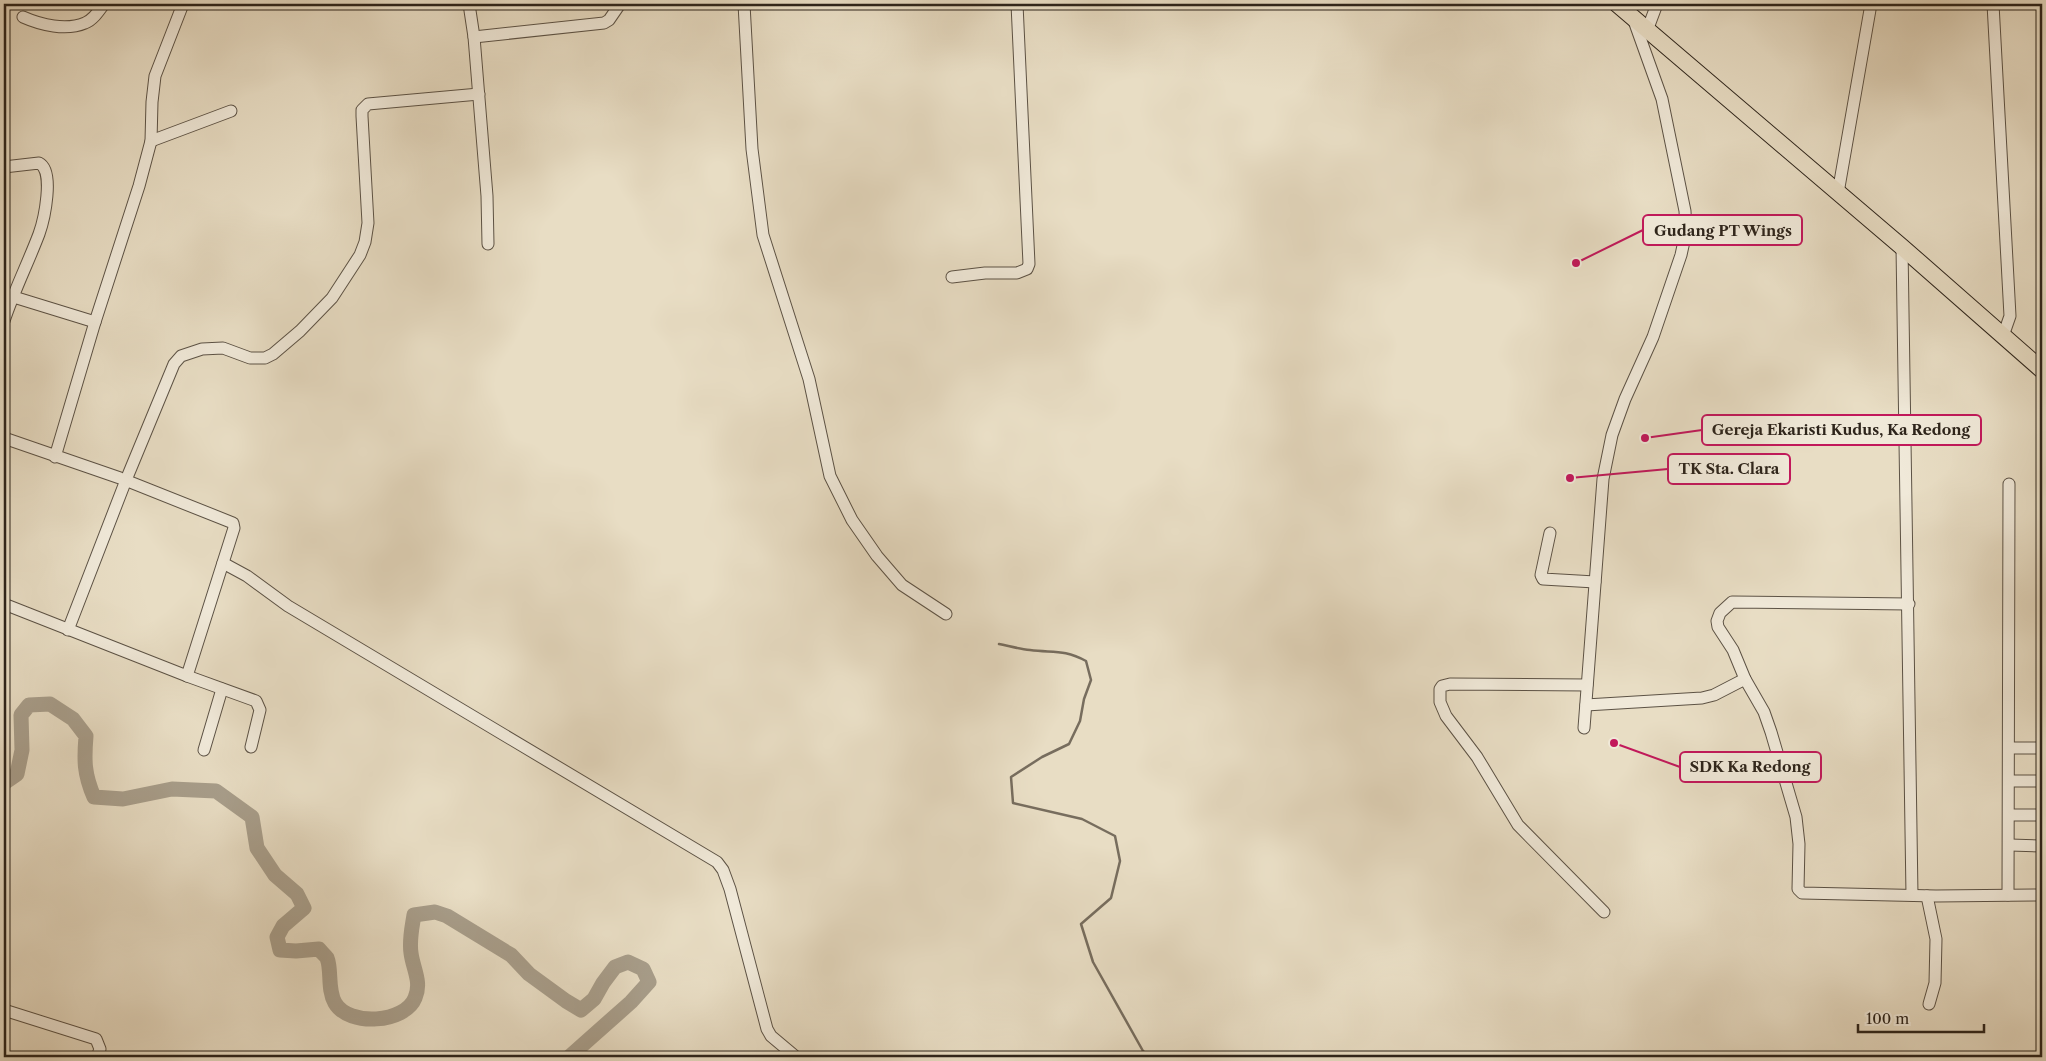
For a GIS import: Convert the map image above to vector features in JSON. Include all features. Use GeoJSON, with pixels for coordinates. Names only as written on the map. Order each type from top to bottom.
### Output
{"type":"FeatureCollection","features":[{"type":"Feature","properties":{"kind":"highway"},"geometry":{"type":"LineString","coordinates":[[1617,4],[1648,28],[1902,246],[2042,370]]}},
{"type":"Feature","properties":{"kind":"street"},"geometry":{"type":"LineString","coordinates":[[23,17],[55,26],[84,24],[104,4]]}},
{"type":"Feature","properties":{"kind":"street"},"geometry":{"type":"LineString","coordinates":[[55,456],[94,322],[139,186],[151,141],[155,76],[183,4]]}},
{"type":"Feature","properties":{"kind":"street"},"geometry":{"type":"LineString","coordinates":[[469,4],[479,94],[487,196],[488,244]]}},
{"type":"Feature","properties":{"kind":"street"},"geometry":{"type":"LineString","coordinates":[[474,37],[604,23],[609,20],[620,4]]}},
{"type":"Feature","properties":{"kind":"street"},"geometry":{"type":"LineString","coordinates":[[744,4],[752,149],[763,235],[809,379],[830,476],[852,520],[877,556],[902,585],[946,614]]}},
{"type":"Feature","properties":{"kind":"street"},"geometry":{"type":"LineString","coordinates":[[952,277],[1017,272],[1027,268],[1029,264],[1017,4]]}},
{"type":"Feature","properties":{"kind":"street"},"geometry":{"type":"LineString","coordinates":[[1648,28],[1657,4]]}},
{"type":"Feature","properties":{"kind":"street"},"geometry":{"type":"LineString","coordinates":[[1838,193],[1871,4]]}},
{"type":"Feature","properties":{"kind":"street"},"geometry":{"type":"LineString","coordinates":[[1993,4],[2010,316],[2003,336]]}},
{"type":"Feature","properties":{"kind":"street"},"geometry":{"type":"LineString","coordinates":[[1584,728],[1603,479],[1612,435],[1625,399],[1653,338],[1681,255],[1686,232],[1685,211],[1662,99],[1632,16]]}},
{"type":"Feature","properties":{"kind":"street"},"geometry":{"type":"LineString","coordinates":[[68,630],[126,480],[174,364],[182,356],[202,349],[223,348],[250,358],[265,358],[272,354],[300,331],[332,298],[360,254],[365,242],[368,223],[362,116],[364,108],[368,104],[479,94]]}},
{"type":"Feature","properties":{"kind":"street"},"geometry":{"type":"LineString","coordinates":[[151,141],[231,111]]}},
{"type":"Feature","properties":{"kind":"street"},"geometry":{"type":"LineString","coordinates":[[4,167],[39,163],[43,165],[48,180],[44,220],[40,233],[8,296],[4,321]]}},
{"type":"Feature","properties":{"kind":"street"},"geometry":{"type":"LineString","coordinates":[[1902,246],[1912,895]]}},
{"type":"Feature","properties":{"kind":"street"},"geometry":{"type":"LineString","coordinates":[[8,296],[94,322]]}},
{"type":"Feature","properties":{"kind":"street"},"geometry":{"type":"LineString","coordinates":[[4,438],[126,480],[232,523],[234,528],[187,676]]}},
{"type":"Feature","properties":{"kind":"street"},"geometry":{"type":"LineString","coordinates":[[2008,484],[2008,781],[2010,814],[2008,895]]}},
{"type":"Feature","properties":{"kind":"street"},"geometry":{"type":"LineString","coordinates":[[1550,533],[1541,575],[1543,578],[1595,582]]}},
{"type":"Feature","properties":{"kind":"street"},"geometry":{"type":"LineString","coordinates":[[223,563],[247,576],[288,606],[717,862],[723,870],[730,889],[767,1029],[772,1036],[796,1057]]}},
{"type":"Feature","properties":{"kind":"street"},"geometry":{"type":"LineString","coordinates":[[1909,604],[1732,602],[1720,613],[1716,621],[1733,650],[1743,680],[1755,694],[1769,725],[1796,817],[1799,844],[1799,892],[1802,894],[1927,896],[2042,895]]}},
{"type":"Feature","properties":{"kind":"street"},"geometry":{"type":"LineString","coordinates":[[4,604],[187,676],[251,698],[259,705],[251,747]]}},
{"type":"Feature","properties":{"kind":"street"},"geometry":{"type":"LineString","coordinates":[[1586,705],[1702,698],[1714,695],[1743,680]]}},
{"type":"Feature","properties":{"kind":"street"},"geometry":{"type":"LineString","coordinates":[[1587,685],[1445,684],[1440,689],[1440,702],[1449,721],[1477,757],[1518,825],[1604,912]]}},
{"type":"Feature","properties":{"kind":"street"},"geometry":{"type":"LineString","coordinates":[[204,750],[222,689]]}},
{"type":"Feature","properties":{"kind":"street"},"geometry":{"type":"LineString","coordinates":[[2009,748],[2042,748]]}},
{"type":"Feature","properties":{"kind":"street"},"geometry":{"type":"LineString","coordinates":[[2008,781],[2042,781]]}},
{"type":"Feature","properties":{"kind":"street"},"geometry":{"type":"LineString","coordinates":[[2010,814],[2042,815]]}},
{"type":"Feature","properties":{"kind":"street"},"geometry":{"type":"LineString","coordinates":[[2010,845],[2042,846]]}},
{"type":"Feature","properties":{"kind":"street"},"geometry":{"type":"LineString","coordinates":[[1927,896],[1936,939],[1935,983],[1929,1004]]}},
{"type":"Feature","properties":{"kind":"street"},"geometry":{"type":"LineString","coordinates":[[4,1010],[96,1039],[100,1044],[97,1057]]}},
{"type":"Feature","properties":{"kind":"waterway"},"geometry":{"type":"LineString","coordinates":[[999,644],[1026,650],[1065,653],[1086,661],[1091,680],[1084,699],[1080,721],[1069,744],[1042,757],[1011,777],[1013,803],[1082,819],[1115,836],[1120,861],[1111,898],[1081,924],[1093,962],[1143,1051],[1150,1057]]}},
{"type":"Feature","properties":{"kind":"waterway"},"geometry":{"type":"LineString","coordinates":[[4,783],[17,774],[22,750],[21,715],[29,705],[50,704],[73,719],[86,736],[86,767],[88,781],[94,797],[123,799],[172,789],[216,791],[252,817],[257,848],[275,875],[297,894],[304,908],[283,926],[277,937],[280,950],[319,949],[327,958],[331,992],[335,1003],[342,1011],[352,1016],[364,1019],[389,1017],[400,1013],[415,998],[418,986],[410,943],[414,915],[435,912],[447,916],[511,955],[529,974],[581,1010],[594,999],[615,967],[628,962],[643,969],[649,982],[631,1002],[569,1057]]}},
{"type":"Feature","properties":{"kind":"waterway"},"geometry":{"type":"LineString","coordinates":[[1249,1057],[1275,1054],[1286,1057]]}},
{"type":"Feature","properties":{"kind":"place","name":"Gudang PT Wings"},"geometry":{"type":"Point","coordinates":[1576,263]}},
{"type":"Feature","properties":{"kind":"place","name":"Gereja Ekaristi Kudus, Ka Redong"},"geometry":{"type":"Point","coordinates":[1645,438]}},
{"type":"Feature","properties":{"kind":"place","name":"TK Sta. Clara"},"geometry":{"type":"Point","coordinates":[1570,478]}},
{"type":"Feature","properties":{"kind":"place","name":"SDK Ka Redong"},"geometry":{"type":"Point","coordinates":[1614,743]}}]}
